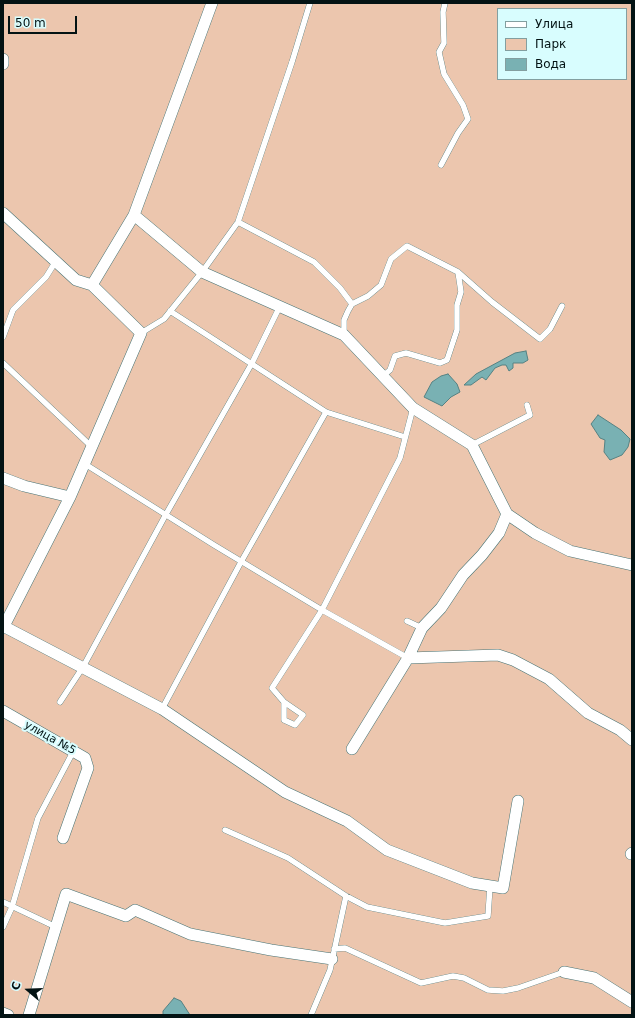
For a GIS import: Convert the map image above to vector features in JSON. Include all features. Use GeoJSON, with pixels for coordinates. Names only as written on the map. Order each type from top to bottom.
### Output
{"type":"FeatureCollection","features":[{"type":"Feature","properties":{"kind":"street"},"geometry":{"type":"LineString","coordinates":[[92,285],[134,215],[212,3]]}},
{"type":"Feature","properties":{"kind":"street"},"geometry":{"type":"LineString","coordinates":[[3,59],[3,64]]}},
{"type":"Feature","properties":{"kind":"street"},"geometry":{"type":"LineString","coordinates":[[3,214],[76,280],[92,285],[141,333],[93,447],[70,497],[3,627],[162,709],[285,792],[347,821],[387,850],[472,883],[503,888],[518,801]]}},
{"type":"Feature","properties":{"kind":"street"},"geometry":{"type":"LineString","coordinates":[[134,215],[202,272],[344,335],[413,408],[472,445],[507,514],[535,533],[570,551],[632,565]]}},
{"type":"Feature","properties":{"kind":"street"},"geometry":{"type":"LineString","coordinates":[[3,478],[24,486],[70,497]]}},
{"type":"Feature","properties":{"kind":"street"},"geometry":{"type":"LineString","coordinates":[[352,748],[408,658],[422,628],[440,608],[463,575],[482,555],[499,533],[507,514]]}},
{"type":"Feature","properties":{"kind":"street"},"geometry":{"type":"LineString","coordinates":[[408,658],[498,656],[513,660],[549,679],[588,713],[620,730],[632,740]]}},
{"type":"Feature","properties":{"kind":"street","name":"улица №5"},"geometry":{"type":"LineString","coordinates":[[3,711],[86,758],[88,768],[63,838]]}},
{"type":"Feature","properties":{"kind":"street"},"geometry":{"type":"LineString","coordinates":[[29,1015],[66,894],[126,916],[135,910],[190,934],[271,950],[333,954]]}},
{"type":"Feature","properties":{"kind":"street"},"geometry":{"type":"LineString","coordinates":[[564,972],[594,978],[632,1002]]}},
{"type":"Feature","properties":{"kind":"street"},"geometry":{"type":"LineString","coordinates":[[3,1013],[8,1015]]}},
{"type":"Feature","properties":{"kind":"lane"},"geometry":{"type":"LineString","coordinates":[[141,333],[164,319],[202,272],[238,222],[292,62],[310,3]]}},
{"type":"Feature","properties":{"kind":"lane"},"geometry":{"type":"LineString","coordinates":[[441,165],[468,118],[463,106],[444,74],[440,52],[444,42],[443,19],[445,3]]}},
{"type":"Feature","properties":{"kind":"lane"},"geometry":{"type":"LineString","coordinates":[[238,222],[314,262],[340,288],[352,304]]}},
{"type":"Feature","properties":{"kind":"lane"},"geometry":{"type":"LineString","coordinates":[[344,335],[344,320],[352,304],[368,296],[381,285],[391,259],[407,246],[458,272],[492,302],[540,340],[550,329],[562,306]]}},
{"type":"Feature","properties":{"kind":"lane"},"geometry":{"type":"LineString","coordinates":[[3,338],[13,310],[46,277],[56,262]]}},
{"type":"Feature","properties":{"kind":"lane"},"geometry":{"type":"LineString","coordinates":[[383,376],[390,370],[395,356],[406,354],[440,363],[447,360],[457,330],[457,305],[461,292],[458,272]]}},
{"type":"Feature","properties":{"kind":"lane"},"geometry":{"type":"LineString","coordinates":[[60,702],[83,667],[165,516],[252,363],[280,306]]}},
{"type":"Feature","properties":{"kind":"lane"},"geometry":{"type":"LineString","coordinates":[[170,311],[326,412],[405,437]]}},
{"type":"Feature","properties":{"kind":"lane"},"geometry":{"type":"LineString","coordinates":[[3,363],[93,447]]}},
{"type":"Feature","properties":{"kind":"lane"},"geometry":{"type":"LineString","coordinates":[[472,445],[530,415],[527,406]]}},
{"type":"Feature","properties":{"kind":"lane"},"geometry":{"type":"LineString","coordinates":[[284,702],[272,688],[322,610],[400,458],[413,408]]}},
{"type":"Feature","properties":{"kind":"lane"},"geometry":{"type":"LineString","coordinates":[[162,709],[326,412]]}},
{"type":"Feature","properties":{"kind":"lane"},"geometry":{"type":"LineString","coordinates":[[85,464],[165,516],[322,610],[408,658]]}},
{"type":"Feature","properties":{"kind":"lane"},"geometry":{"type":"LineString","coordinates":[[407,621],[422,628]]}},
{"type":"Feature","properties":{"kind":"lane"},"geometry":{"type":"LineString","coordinates":[[3,927],[12,907],[38,818],[74,750]]}},
{"type":"Feature","properties":{"kind":"lane"},"geometry":{"type":"LineString","coordinates":[[225,830],[288,858],[346,896],[367,907],[445,923],[488,916],[490,886]]}},
{"type":"Feature","properties":{"kind":"lane"},"geometry":{"type":"LineString","coordinates":[[311,1015],[330,970],[346,896]]}},
{"type":"Feature","properties":{"kind":"lane"},"geometry":{"type":"LineString","coordinates":[[3,902],[56,927]]}},
{"type":"Feature","properties":{"kind":"lane"},"geometry":{"type":"LineString","coordinates":[[333,954],[345,948],[421,983],[452,976],[464,978],[488,990],[503,991],[518,988],[564,972]]}},
{"type":"Feature","properties":{"kind":"green space"},"geometry":{"type":"Polygon","coordinates":[[[3,3],[632,3],[632,1015],[3,1015],[3,3]]]}},
{"type":"Feature","properties":{"kind":"water"},"geometry":{"type":"Polygon","coordinates":[[[526,351],[528,360],[523,363],[513,363],[513,368],[509,371],[506,365],[502,365],[495,368],[486,380],[482,377],[471,385],[464,385],[476,374],[515,353],[526,351]]]}},
{"type":"Feature","properties":{"kind":"water"},"geometry":{"type":"Polygon","coordinates":[[[448,374],[457,384],[460,392],[451,397],[442,406],[424,397],[432,382],[441,376],[448,374]]]}},
{"type":"Feature","properties":{"kind":"water"},"geometry":{"type":"Polygon","coordinates":[[[598,415],[621,430],[630,439],[628,447],[622,455],[610,460],[604,452],[605,440],[600,438],[591,424],[598,415]]]}},
{"type":"Feature","properties":{"kind":"water"},"geometry":{"type":"Polygon","coordinates":[[[174,998],[181,1001],[190,1015],[163,1015],[163,1011],[174,998]]]}}]}
